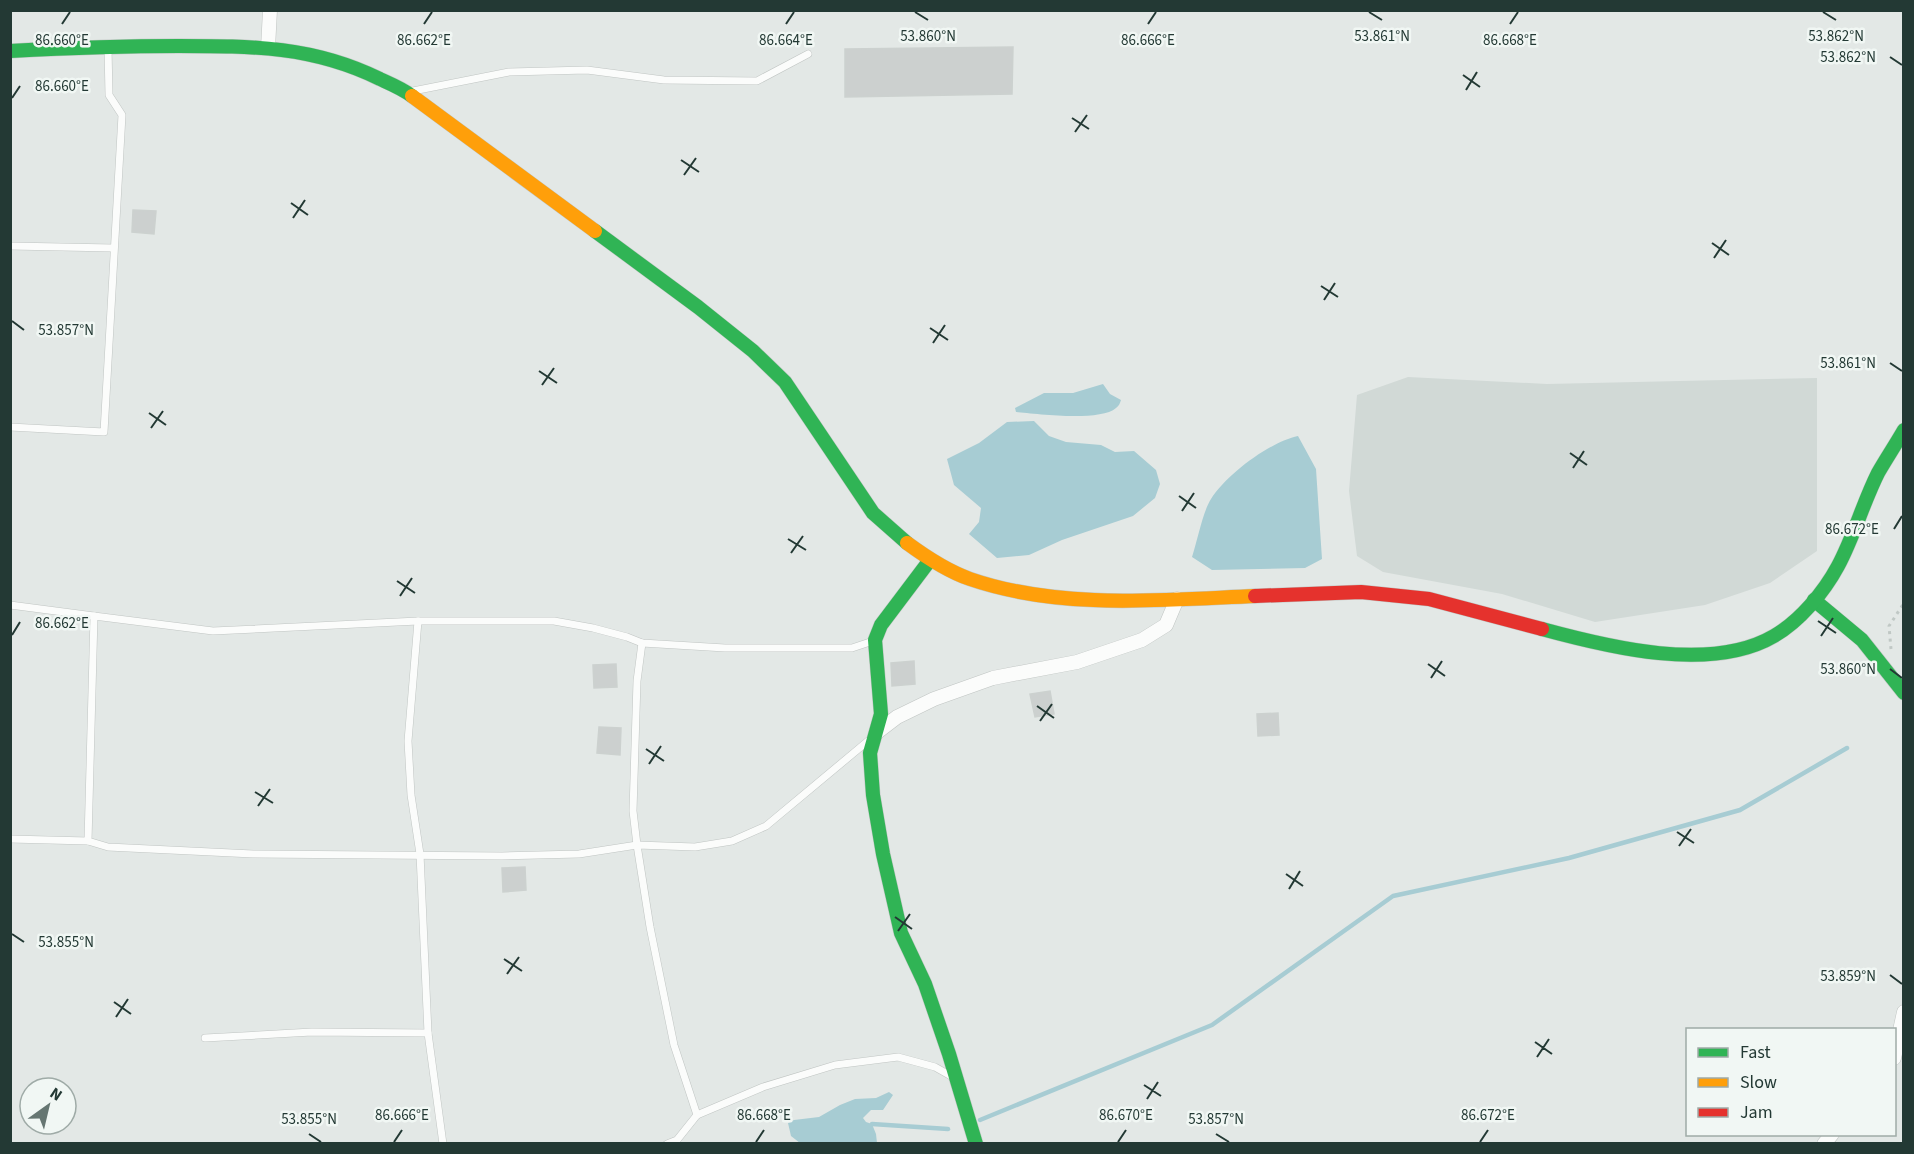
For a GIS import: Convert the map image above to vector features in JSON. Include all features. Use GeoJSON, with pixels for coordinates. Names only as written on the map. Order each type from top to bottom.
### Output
{"type":"FeatureCollection","features":[{"type":"Feature","properties":{"kind":"main road"},"geometry":{"type":"LineString","coordinates":[[10,51],[108,46],[250,46],[324,57],[364,71],[408,93],[698,307],[753,351],[785,382],[873,513],[904,541],[930,560],[968,578],[1005,589],[1039,595],[1097,599],[1177,599],[1362,592],[1429,599],[1602,645],[1680,655],[1733,652],[1773,637],[1795,621],[1814,600],[1838,566],[1878,474],[1904,430]]}},
{"type":"Feature","properties":{"kind":"main road"},"geometry":{"type":"LineString","coordinates":[[930,560],[881,625],[875,640],[881,714],[870,753],[873,795],[902,933],[925,984],[976,1143]]}},
{"type":"Feature","properties":{"kind":"main road"},"geometry":{"type":"LineString","coordinates":[[1814,600],[1862,640],[1904,693]]}},
{"type":"Feature","properties":{"kind":"street"},"geometry":{"type":"LineString","coordinates":[[268,48],[270,10]]}},
{"type":"Feature","properties":{"kind":"street"},"geometry":{"type":"LineString","coordinates":[[876,734],[897,717],[934,699],[993,678],[1077,662],[1142,640],[1166,625],[1177,599]]}},
{"type":"Feature","properties":{"kind":"street"},"geometry":{"type":"LineString","coordinates":[[1896,1050],[1904,1012]]}},
{"type":"Feature","properties":{"kind":"lane"},"geometry":{"type":"LineString","coordinates":[[10,427],[104,432],[122,115],[109,95],[108,46]]}},
{"type":"Feature","properties":{"kind":"lane"},"geometry":{"type":"LineString","coordinates":[[408,93],[509,72],[586,70],[664,80],[757,81],[808,54]]}},
{"type":"Feature","properties":{"kind":"lane"},"geometry":{"type":"LineString","coordinates":[[10,246],[113,248]]}},
{"type":"Feature","properties":{"kind":"lane"},"geometry":{"type":"LineString","coordinates":[[10,605],[213,631],[418,621],[554,621],[592,628],[642,643],[725,648],[852,648],[875,640]]}},
{"type":"Feature","properties":{"kind":"lane"},"geometry":{"type":"LineString","coordinates":[[88,841],[94,616]]}},
{"type":"Feature","properties":{"kind":"lane"},"geometry":{"type":"LineString","coordinates":[[418,621],[408,741],[411,795],[420,854],[428,1033],[443,1143]]}},
{"type":"Feature","properties":{"kind":"lane"},"geometry":{"type":"LineString","coordinates":[[642,643],[637,681],[633,811],[650,927],[674,1045],[697,1115]]}},
{"type":"Feature","properties":{"kind":"lane"},"geometry":{"type":"LineString","coordinates":[[10,839],[88,841],[108,847],[253,854],[502,856],[579,854],[637,844],[695,847],[732,841],[766,826],[876,734]]}},
{"type":"Feature","properties":{"kind":"lane"},"geometry":{"type":"LineString","coordinates":[[205,1038],[312,1032],[428,1033]]}},
{"type":"Feature","properties":{"kind":"lane"},"geometry":{"type":"LineString","coordinates":[[667,1143],[677,1140],[697,1115],[763,1087],[835,1065],[898,1057],[935,1067],[944,1072],[953,1078],[960,1094]]}},
{"type":"Feature","properties":{"kind":"path"},"geometry":{"type":"LineString","coordinates":[[1893,677],[1889,626],[1904,603]]}},
{"type":"Feature","properties":{"kind":"shaded area"},"geometry":{"type":"Polygon","coordinates":[[[1408,377],[1547,384],[1817,378],[1817,551],[1770,583],[1705,605],[1595,622],[1502,594],[1383,572],[1357,556],[1349,491],[1357,395],[1408,377]]]}},
{"type":"Feature","properties":{"kind":"water"},"geometry":{"type":"Polygon","coordinates":[[[1103,384],[1110,394],[1121,400],[1117,407],[1108,412],[1097,415],[1068,416],[1016,412],[1015,408],[1044,393],[1073,393],[1103,384]]]}},
{"type":"Feature","properties":{"kind":"water"},"geometry":{"type":"Polygon","coordinates":[[[1034,421],[1049,436],[1066,442],[1101,445],[1115,452],[1134,451],[1156,470],[1160,484],[1155,498],[1133,516],[1062,540],[1029,555],[997,558],[969,534],[979,522],[981,508],[954,485],[947,459],[979,443],[1007,422],[1034,421]]]}},
{"type":"Feature","properties":{"kind":"water"},"geometry":{"type":"Polygon","coordinates":[[[1298,436],[1316,469],[1322,559],[1305,568],[1212,570],[1192,557],[1205,511],[1218,489],[1227,479],[1262,452],[1298,436]]]}},
{"type":"Feature","properties":{"kind":"water"},"geometry":{"type":"Polygon","coordinates":[[[889,1092],[893,1095],[883,1110],[871,1110],[863,1118],[872,1124],[877,1143],[800,1143],[791,1136],[788,1123],[794,1120],[819,1117],[855,1099],[876,1098],[889,1092]]]}},
{"type":"Feature","properties":{"kind":"building"},"geometry":{"type":"Polygon","coordinates":[[[1013,47],[1012,94],[845,97],[845,49],[1013,47]]]}},
{"type":"Feature","properties":{"kind":"building"},"geometry":{"type":"Polygon","coordinates":[[[133,210],[156,211],[154,234],[132,232],[133,210]]]}},
{"type":"Feature","properties":{"kind":"building"},"geometry":{"type":"Polygon","coordinates":[[[914,661],[915,684],[892,686],[891,663],[914,661]]]}},
{"type":"Feature","properties":{"kind":"building"},"geometry":{"type":"Polygon","coordinates":[[[616,664],[617,687],[594,688],[593,665],[616,664]]]}},
{"type":"Feature","properties":{"kind":"building"},"geometry":{"type":"Polygon","coordinates":[[[1050,691],[1054,714],[1035,717],[1030,694],[1050,691]]]}},
{"type":"Feature","properties":{"kind":"building"},"geometry":{"type":"Polygon","coordinates":[[[1278,713],[1279,735],[1258,736],[1257,714],[1278,713]]]}},
{"type":"Feature","properties":{"kind":"building"},"geometry":{"type":"Polygon","coordinates":[[[599,727],[621,728],[620,755],[597,753],[599,727]]]}},
{"type":"Feature","properties":{"kind":"building"},"geometry":{"type":"Polygon","coordinates":[[[525,867],[526,890],[503,892],[502,868],[525,867]]]}},
{"type":"Feature","properties":{"kind":"waterway"},"geometry":{"type":"LineString","coordinates":[[980,1120],[1212,1025],[1393,896],[1569,858],[1740,810],[1847,748]]}},
{"type":"Feature","properties":{"kind":"waterway"},"geometry":{"type":"LineString","coordinates":[[872,1124],[948,1129]]}},
{"type":"Feature","properties":{"kind":"traffic: fast"},"geometry":{"type":"LineString","coordinates":[[10,51],[179,46],[282,50],[331,60],[355,68],[412,96]]}},
{"type":"Feature","properties":{"kind":"traffic: fast"},"geometry":{"type":"LineString","coordinates":[[595,231],[698,307],[753,351],[785,382],[873,513],[907,543]]}},
{"type":"Feature","properties":{"kind":"traffic: fast"},"geometry":{"type":"LineString","coordinates":[[1542,629],[1628,649],[1690,655],[1720,653],[1749,647],[1774,636],[1802,614],[1832,576],[1849,543],[1878,473],[1904,430]]}},
{"type":"Feature","properties":{"kind":"traffic: fast"},"geometry":{"type":"LineString","coordinates":[[930,560],[881,625],[875,640],[881,714],[870,753],[873,795],[883,854],[901,933],[925,984],[976,1144]]}},
{"type":"Feature","properties":{"kind":"traffic: fast"},"geometry":{"type":"LineString","coordinates":[[1814,600],[1862,640],[1904,693]]}},
{"type":"Feature","properties":{"kind":"traffic: slow"},"geometry":{"type":"LineString","coordinates":[[412,96],[595,231]]}},
{"type":"Feature","properties":{"kind":"traffic: slow"},"geometry":{"type":"LineString","coordinates":[[907,543],[961,576],[1004,589],[1039,595],[1111,601],[1255,596]]}},
{"type":"Feature","properties":{"kind":"traffic: jam"},"geometry":{"type":"LineString","coordinates":[[1255,596],[1361,592],[1429,599],[1542,629]]}}]}
